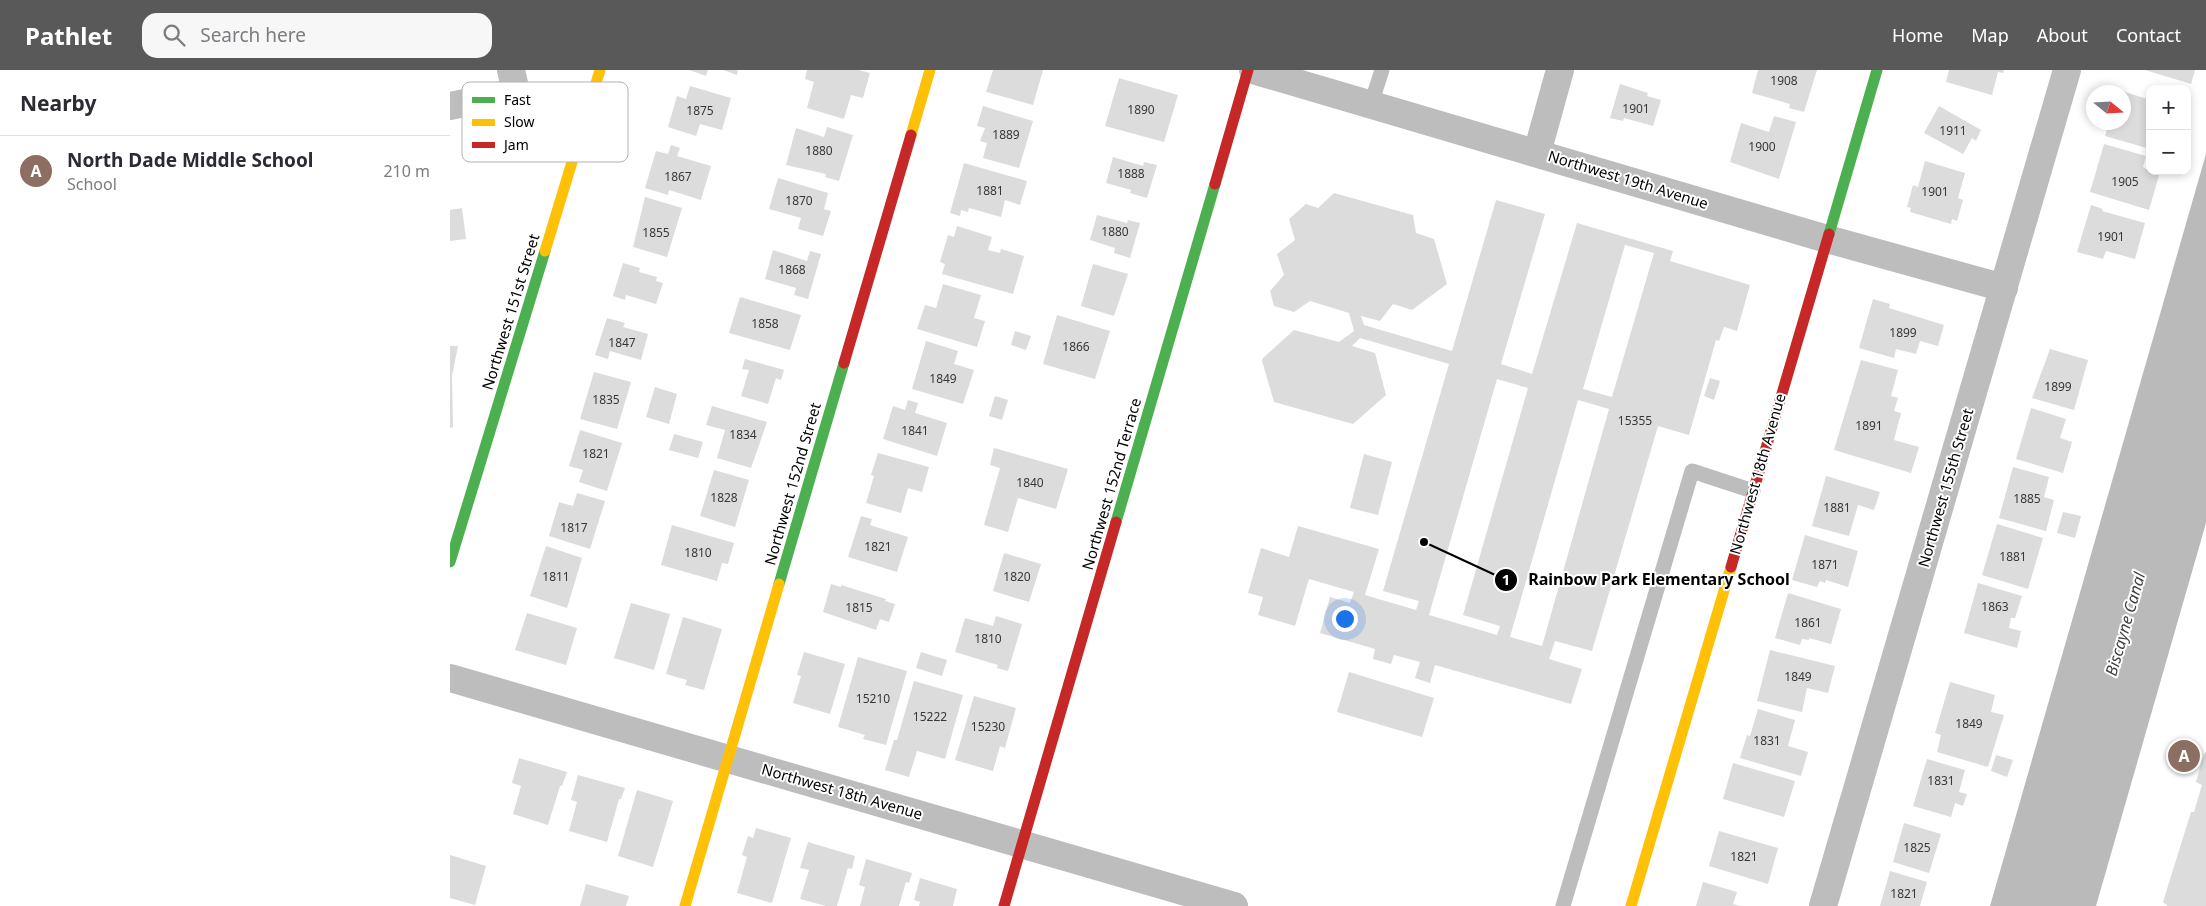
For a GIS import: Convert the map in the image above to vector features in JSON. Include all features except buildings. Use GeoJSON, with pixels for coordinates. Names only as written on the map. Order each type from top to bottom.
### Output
{"type":"FeatureCollection","features":[{"type":"Feature","properties":{"kind":"street","name":"Northwest 151st Street"},"geometry":{"type":"LineString","coordinates":[[596,82],[600,70]]}},
{"type":"Feature","properties":{"kind":"street","name":"Northwest 152nd Street"},"geometry":{"type":"LineString","coordinates":[[685,906],[930,70]]}},
{"type":"Feature","properties":{"kind":"street","name":"Northwest 152nd Terrace"},"geometry":{"type":"LineString","coordinates":[[1004,906],[1248,70]]}},
{"type":"Feature","properties":{"kind":"street","name":"Northwest 19th Avenue"},"geometry":{"type":"LineString","coordinates":[[1253,70],[1827,239],[2004,288]]}},
{"type":"Feature","properties":{"kind":"street"},"geometry":{"type":"LineString","coordinates":[[1537,153],[1560,70]]}},
{"type":"Feature","properties":{"kind":"street","name":"Northwest 18th Avenue"},"geometry":{"type":"LineString","coordinates":[[1632,906],[1877,70]]}},
{"type":"Feature","properties":{"kind":"street","name":"Northwest 155th Street"},"geometry":{"type":"LineString","coordinates":[[1823,906],[2067,70]]}},
{"type":"Feature","properties":{"kind":"street"},"geometry":{"type":"LineString","coordinates":[[450,106],[462,101]]}},
{"type":"Feature","properties":{"kind":"street","name":"Northwest 151st Street"},"geometry":{"type":"LineString","coordinates":[[450,562],[572,162]]}},
{"type":"Feature","properties":{"kind":"street","name":"Northwest 18th Avenue"},"geometry":{"type":"LineString","coordinates":[[450,678],[1234,906]]}},
{"type":"Feature","properties":{"kind":"lane"},"geometry":{"type":"LineString","coordinates":[[1371,104],[1382,70]]}},
{"type":"Feature","properties":{"kind":"lane"},"geometry":{"type":"LineString","coordinates":[[1563,906],[1692,471],[1753,491]]}},
{"type":"Feature","properties":{"kind":"water","name":"Biscayne Canal"},"geometry":{"type":"Polygon","coordinates":[[[2206,154],[2206,523],[2096,906],[1990,906],[2206,154]]]}},
{"type":"Feature","properties":{"kind":"traffic: fast"},"geometry":{"type":"LineString","coordinates":[[1829,234],[1877,70]]}},
{"type":"Feature","properties":{"kind":"traffic: fast"},"geometry":{"type":"LineString","coordinates":[[1116,522],[1215,184]]}},
{"type":"Feature","properties":{"kind":"traffic: fast"},"geometry":{"type":"LineString","coordinates":[[450,562],[545,251]]}},
{"type":"Feature","properties":{"kind":"traffic: fast"},"geometry":{"type":"LineString","coordinates":[[779,584],[844,363]]}},
{"type":"Feature","properties":{"kind":"traffic: slow"},"geometry":{"type":"LineString","coordinates":[[596,82],[600,70]]}},
{"type":"Feature","properties":{"kind":"traffic: slow"},"geometry":{"type":"LineString","coordinates":[[911,135],[930,70]]}},
{"type":"Feature","properties":{"kind":"traffic: slow"},"geometry":{"type":"LineString","coordinates":[[545,251],[572,162]]}},
{"type":"Feature","properties":{"kind":"traffic: slow"},"geometry":{"type":"LineString","coordinates":[[1631,906],[1731,567]]}},
{"type":"Feature","properties":{"kind":"traffic: slow"},"geometry":{"type":"LineString","coordinates":[[685,906],[779,584]]}},
{"type":"Feature","properties":{"kind":"traffic: jam"},"geometry":{"type":"LineString","coordinates":[[1215,184],[1248,70]]}},
{"type":"Feature","properties":{"kind":"traffic: jam"},"geometry":{"type":"LineString","coordinates":[[844,363],[911,135]]}},
{"type":"Feature","properties":{"kind":"traffic: jam"},"geometry":{"type":"LineString","coordinates":[[1731,567],[1829,234]]}},
{"type":"Feature","properties":{"kind":"traffic: jam"},"geometry":{"type":"LineString","coordinates":[[1004,906],[1116,522]]}},
{"type":"Feature","properties":{"kind":"place","name":"Rainbow Park Elementary School"},"geometry":{"type":"Point","coordinates":[1424,542]}},
{"type":"Feature","properties":{"kind":"place","name":"North Dade Middle School"},"geometry":{"type":"Point","coordinates":[2184,756]}}]}
